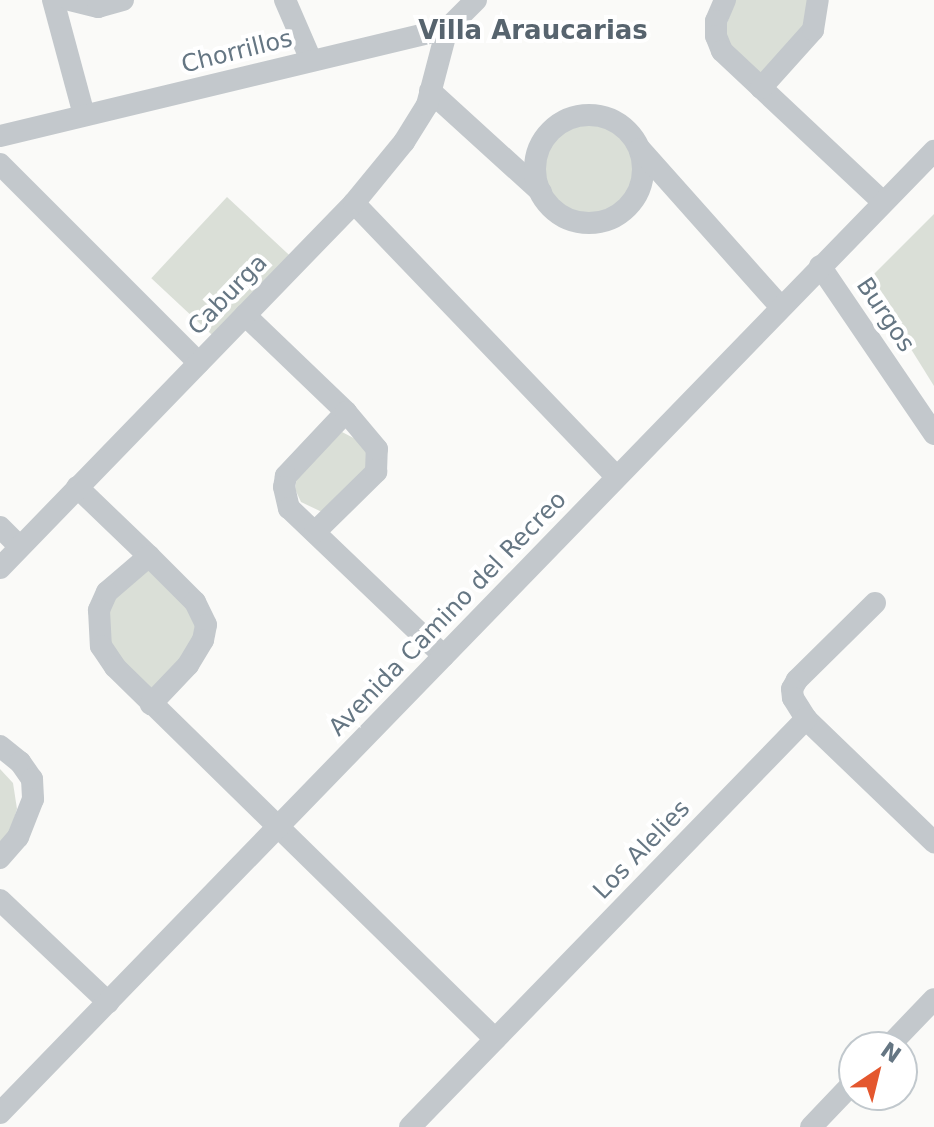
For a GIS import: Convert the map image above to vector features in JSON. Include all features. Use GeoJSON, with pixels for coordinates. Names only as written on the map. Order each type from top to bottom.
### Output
{"type":"FeatureCollection","features":[{"type":"Feature","properties":{"kind":"street"},"geometry":{"type":"LineString","coordinates":[[53,0],[84,115]]}},
{"type":"Feature","properties":{"kind":"street"},"geometry":{"type":"LineString","coordinates":[[70,0],[98,7],[123,0]]}},
{"type":"Feature","properties":{"kind":"street"},"geometry":{"type":"LineString","coordinates":[[285,0],[311,60]]}},
{"type":"Feature","properties":{"kind":"street"},"geometry":{"type":"LineString","coordinates":[[447,29],[476,0]]}},
{"type":"Feature","properties":{"kind":"street"},"geometry":{"type":"LineString","coordinates":[[725,0],[716,21],[719,44],[761,88],[883,202]]}},
{"type":"Feature","properties":{"kind":"street"},"geometry":{"type":"LineString","coordinates":[[761,88],[813,30],[818,0]]}},
{"type":"Feature","properties":{"kind":"street","name":"Chorrillos"},"geometry":{"type":"LineString","coordinates":[[0,136],[447,29]]}},
{"type":"Feature","properties":{"kind":"street","name":"Caburga"},"geometry":{"type":"LineString","coordinates":[[0,568],[354,203],[404,142],[427,105],[447,29]]}},
{"type":"Feature","properties":{"kind":"street"},"geometry":{"type":"LineString","coordinates":[[430,91],[541,192],[564,217],[589,222],[613,218],[626,209],[643,180],[639,148]]}},
{"type":"Feature","properties":{"kind":"street"},"geometry":{"type":"LineString","coordinates":[[541,192],[536,175],[542,142],[567,119],[584,115],[617,123],[780,306]]}},
{"type":"Feature","properties":{"kind":"street","name":"Avenida Camino del Recreo"},"geometry":{"type":"LineString","coordinates":[[0,1113],[780,306],[934,151]]}},
{"type":"Feature","properties":{"kind":"street"},"geometry":{"type":"LineString","coordinates":[[0,164],[199,363]]}},
{"type":"Feature","properties":{"kind":"street"},"geometry":{"type":"LineString","coordinates":[[354,203],[616,476]]}},
{"type":"Feature","properties":{"kind":"street","name":"Burgos"},"geometry":{"type":"LineString","coordinates":[[820,266],[934,434]]}},
{"type":"Feature","properties":{"kind":"street"},"geometry":{"type":"LineString","coordinates":[[245,315],[346,412],[377,449],[376,472],[315,532]]}},
{"type":"Feature","properties":{"kind":"street"},"geometry":{"type":"LineString","coordinates":[[346,412],[286,476],[284,487],[289,508],[444,656]]}},
{"type":"Feature","properties":{"kind":"street"},"geometry":{"type":"LineString","coordinates":[[77,487],[195,602],[206,625],[203,640],[188,665],[151,704]]}},
{"type":"Feature","properties":{"kind":"street"},"geometry":{"type":"LineString","coordinates":[[0,527],[20,547]]}},
{"type":"Feature","properties":{"kind":"street"},"geometry":{"type":"LineString","coordinates":[[149,556],[107,592],[99,610],[101,646],[115,667],[495,1039]]}},
{"type":"Feature","properties":{"kind":"street"},"geometry":{"type":"LineString","coordinates":[[875,603],[797,680],[792,689],[793,698],[806,719],[934,842]]}},
{"type":"Feature","properties":{"kind":"street","name":"Los Alelies"},"geometry":{"type":"LineString","coordinates":[[410,1127],[806,719]]}},
{"type":"Feature","properties":{"kind":"street"},"geometry":{"type":"LineString","coordinates":[[0,746],[20,762],[32,779],[33,799],[18,837],[0,858]]}},
{"type":"Feature","properties":{"kind":"street"},"geometry":{"type":"LineString","coordinates":[[0,900],[108,1002]]}},
{"type":"Feature","properties":{"kind":"street"},"geometry":{"type":"LineString","coordinates":[[903,1031],[934,999]]}},
{"type":"Feature","properties":{"kind":"street"},"geometry":{"type":"LineString","coordinates":[[811,1127],[838,1099]]}},
{"type":"Feature","properties":{"kind":"shaded area"},"geometry":{"type":"Polygon","coordinates":[[[735,0],[811,0],[807,27],[761,78],[728,48],[723,35],[735,0]]]}},
{"type":"Feature","properties":{"kind":"shaded area"},"geometry":{"type":"Polygon","coordinates":[[[589,121],[607,125],[623,135],[633,151],[637,169],[633,187],[623,203],[607,213],[589,217],[571,213],[555,203],[545,187],[541,169],[545,151],[555,135],[571,125],[589,121]]]}},
{"type":"Feature","properties":{"kind":"shaded area"},"geometry":{"type":"Polygon","coordinates":[[[227,197],[297,262],[222,344],[151,278],[227,197]]]}},
{"type":"Feature","properties":{"kind":"shaded area"},"geometry":{"type":"Polygon","coordinates":[[[934,214],[934,386],[868,280],[934,214]]]}},
{"type":"Feature","properties":{"kind":"shaded area"},"geometry":{"type":"Polygon","coordinates":[[[342,432],[369,446],[370,469],[322,512],[301,502],[295,489],[297,477],[342,432]]]}},
{"type":"Feature","properties":{"kind":"shaded area"},"geometry":{"type":"Polygon","coordinates":[[[149,565],[189,606],[199,626],[197,637],[154,692],[120,663],[106,630],[113,596],[149,565]]]}},
{"type":"Feature","properties":{"kind":"shaded area"},"geometry":{"type":"Polygon","coordinates":[[[0,769],[13,783],[17,809],[9,835],[0,844],[0,769]]]}},
{"type":"Feature","properties":{"kind":"district","name":"Villa Araucarias"},"geometry":{"type":"Point","coordinates":[533,31]}}]}
